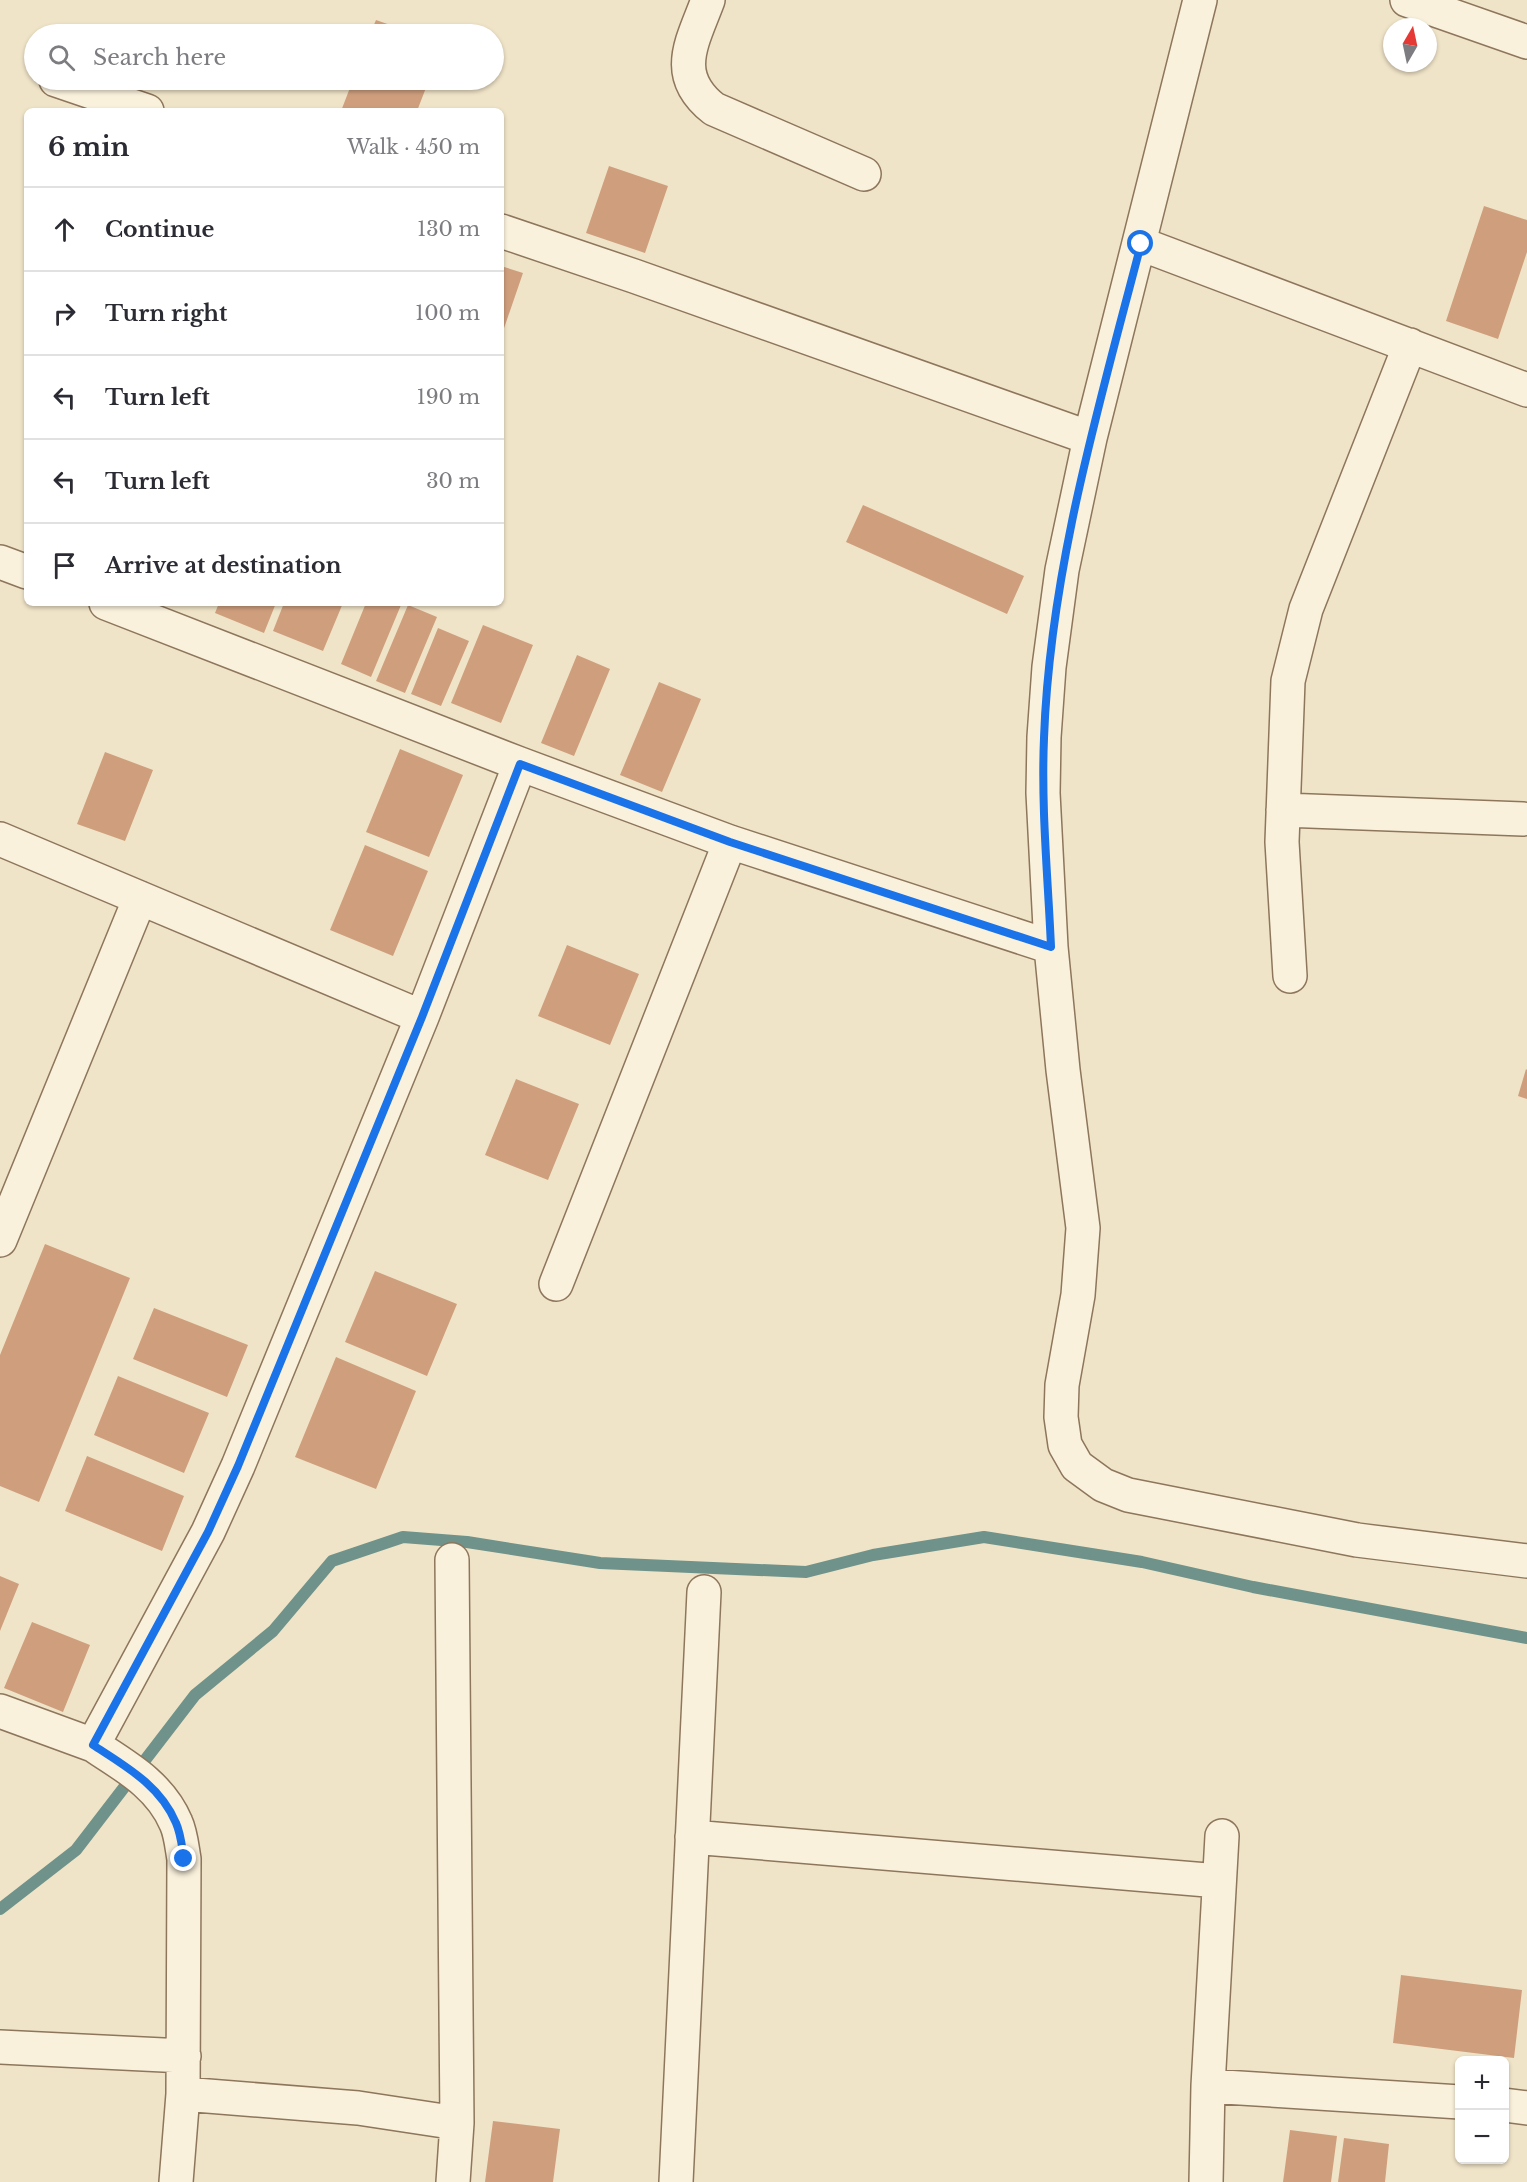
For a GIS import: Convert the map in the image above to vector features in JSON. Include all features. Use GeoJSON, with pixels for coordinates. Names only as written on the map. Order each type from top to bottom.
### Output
{"type":"FeatureCollection","features":[{"type":"Feature","properties":{"kind":"street"},"geometry":{"type":"LineString","coordinates":[[708,0],[689,51],[690,83],[700,98],[714,109],[864,174]]}},
{"type":"Feature","properties":{"kind":"street"},"geometry":{"type":"LineString","coordinates":[[1200,0],[1141,244],[1090,438],[1062,570],[1049,667],[1044,726],[1043,793],[1051,947],[1063,1070],[1083,1228],[1078,1295],[1062,1385],[1061,1417],[1065,1445],[1077,1466],[1103,1485],[1128,1495],[1357,1540],[1527,1561]]}},
{"type":"Feature","properties":{"kind":"street"},"geometry":{"type":"LineString","coordinates":[[1407,0],[1527,42]]}},
{"type":"Feature","properties":{"kind":"street"},"geometry":{"type":"LineString","coordinates":[[87,90],[138,108]]}},
{"type":"Feature","properties":{"kind":"street"},"geometry":{"type":"LineString","coordinates":[[504,232],[1090,438]]}},
{"type":"Feature","properties":{"kind":"street"},"geometry":{"type":"LineString","coordinates":[[1141,244],[1527,390]]}},
{"type":"Feature","properties":{"kind":"street"},"geometry":{"type":"LineString","coordinates":[[1290,976],[1282,842],[1288,681],[1306,609],[1410,345]]}},
{"type":"Feature","properties":{"kind":"street"},"geometry":{"type":"LineString","coordinates":[[0,562],[24,571]]}},
{"type":"Feature","properties":{"kind":"street"},"geometry":{"type":"LineString","coordinates":[[114,606],[520,764],[730,842],[1051,947]]}},
{"type":"Feature","properties":{"kind":"street"},"geometry":{"type":"LineString","coordinates":[[98,1749],[208,1532],[238,1466],[422,1017],[520,764]]}},
{"type":"Feature","properties":{"kind":"street"},"geometry":{"type":"LineString","coordinates":[[1283,810],[1523,819]]}},
{"type":"Feature","properties":{"kind":"street"},"geometry":{"type":"LineString","coordinates":[[0,839],[422,1017]]}},
{"type":"Feature","properties":{"kind":"street"},"geometry":{"type":"LineString","coordinates":[[556,1284],[730,842]]}},
{"type":"Feature","properties":{"kind":"street"},"geometry":{"type":"LineString","coordinates":[[0,1240],[140,898]]}},
{"type":"Feature","properties":{"kind":"street"},"geometry":{"type":"LineString","coordinates":[[452,1560],[457,2123],[453,2182]]}},
{"type":"Feature","properties":{"kind":"street"},"geometry":{"type":"LineString","coordinates":[[676,2182],[704,1592]]}},
{"type":"Feature","properties":{"kind":"street"},"geometry":{"type":"LineString","coordinates":[[0,1711],[98,1749],[149,1784],[166,1803],[177,1824],[184,1859],[184,2056],[176,2182]]}},
{"type":"Feature","properties":{"kind":"street"},"geometry":{"type":"LineString","coordinates":[[1206,2182],[1208,2086],[1222,1836]]}},
{"type":"Feature","properties":{"kind":"street"},"geometry":{"type":"LineString","coordinates":[[692,1837],[1219,1881]]}},
{"type":"Feature","properties":{"kind":"street"},"geometry":{"type":"LineString","coordinates":[[0,2048],[184,2056]]}},
{"type":"Feature","properties":{"kind":"street"},"geometry":{"type":"LineString","coordinates":[[1208,2086],[1455,2102]]}},
{"type":"Feature","properties":{"kind":"street"},"geometry":{"type":"LineString","coordinates":[[183,2094],[358,2108],[457,2123]]}},
{"type":"Feature","properties":{"kind":"street"},"geometry":{"type":"LineString","coordinates":[[1509,2106],[1527,2108]]}},
{"type":"Feature","properties":{"kind":"building"},"geometry":{"type":"Polygon","coordinates":[[[376,20],[387,24],[374,24],[376,20]]]}},
{"type":"Feature","properties":{"kind":"building"},"geometry":{"type":"Polygon","coordinates":[[[349,90],[425,90],[418,108],[342,108],[349,90]]]}},
{"type":"Feature","properties":{"kind":"building"},"geometry":{"type":"Polygon","coordinates":[[[609,166],[668,186],[645,253],[586,233],[609,166]]]}},
{"type":"Feature","properties":{"kind":"building"},"geometry":{"type":"Polygon","coordinates":[[[1484,206],[1527,220],[1527,252],[1498,339],[1446,321],[1484,206]]]}},
{"type":"Feature","properties":{"kind":"building"},"geometry":{"type":"Polygon","coordinates":[[[504,267],[523,273],[504,328],[504,267]]]}},
{"type":"Feature","properties":{"kind":"building"},"geometry":{"type":"Polygon","coordinates":[[[863,505],[1024,576],[1007,614],[846,542],[863,505]]]}},
{"type":"Feature","properties":{"kind":"building"},"geometry":{"type":"Polygon","coordinates":[[[218,606],[275,606],[264,633],[215,613],[218,606]]]}},
{"type":"Feature","properties":{"kind":"building"},"geometry":{"type":"Polygon","coordinates":[[[283,606],[342,606],[323,651],[273,631],[283,606]]]}},
{"type":"Feature","properties":{"kind":"building"},"geometry":{"type":"Polygon","coordinates":[[[365,606],[401,606],[371,677],[341,664],[365,606]]]}},
{"type":"Feature","properties":{"kind":"building"},"geometry":{"type":"Polygon","coordinates":[[[408,606],[437,617],[405,693],[376,681],[408,606]]]}},
{"type":"Feature","properties":{"kind":"building"},"geometry":{"type":"Polygon","coordinates":[[[483,625],[533,645],[501,723],[451,703],[483,625]]]}},
{"type":"Feature","properties":{"kind":"building"},"geometry":{"type":"Polygon","coordinates":[[[438,628],[469,641],[441,706],[411,694],[438,628]]]}},
{"type":"Feature","properties":{"kind":"building"},"geometry":{"type":"Polygon","coordinates":[[[577,655],[610,669],[574,756],[541,743],[577,655]]]}},
{"type":"Feature","properties":{"kind":"building"},"geometry":{"type":"Polygon","coordinates":[[[659,682],[701,699],[662,792],[620,775],[659,682]]]}},
{"type":"Feature","properties":{"kind":"building"},"geometry":{"type":"Polygon","coordinates":[[[400,749],[463,775],[429,857],[366,832],[400,749]]]}},
{"type":"Feature","properties":{"kind":"building"},"geometry":{"type":"Polygon","coordinates":[[[105,752],[153,770],[125,841],[77,824],[105,752]]]}},
{"type":"Feature","properties":{"kind":"building"},"geometry":{"type":"Polygon","coordinates":[[[365,845],[428,871],[393,956],[330,930],[365,845]]]}},
{"type":"Feature","properties":{"kind":"building"},"geometry":{"type":"Polygon","coordinates":[[[567,945],[639,974],[610,1045],[538,1016],[567,945]]]}},
{"type":"Feature","properties":{"kind":"building"},"geometry":{"type":"Polygon","coordinates":[[[1527,1070],[1527,1099],[1518,1096],[1527,1070]]]}},
{"type":"Feature","properties":{"kind":"building"},"geometry":{"type":"Polygon","coordinates":[[[516,1079],[579,1104],[548,1180],[485,1155],[516,1079]]]}},
{"type":"Feature","properties":{"kind":"building"},"geometry":{"type":"Polygon","coordinates":[[[45,1244],[130,1278],[39,1502],[0,1486],[0,1355],[45,1244]]]}},
{"type":"Feature","properties":{"kind":"building"},"geometry":{"type":"Polygon","coordinates":[[[375,1271],[457,1304],[427,1376],[345,1342],[375,1271]]]}},
{"type":"Feature","properties":{"kind":"building"},"geometry":{"type":"Polygon","coordinates":[[[154,1308],[248,1345],[227,1397],[133,1359],[154,1308]]]}},
{"type":"Feature","properties":{"kind":"building"},"geometry":{"type":"Polygon","coordinates":[[[336,1357],[416,1391],[376,1489],[295,1457],[336,1357]]]}},
{"type":"Feature","properties":{"kind":"building"},"geometry":{"type":"Polygon","coordinates":[[[118,1376],[209,1413],[184,1473],[94,1435],[118,1376]]]}},
{"type":"Feature","properties":{"kind":"building"},"geometry":{"type":"Polygon","coordinates":[[[87,1456],[184,1496],[162,1551],[65,1511],[87,1456]]]}},
{"type":"Feature","properties":{"kind":"building"},"geometry":{"type":"Polygon","coordinates":[[[0,1576],[19,1584],[0,1631],[0,1576]]]}},
{"type":"Feature","properties":{"kind":"building"},"geometry":{"type":"Polygon","coordinates":[[[32,1622],[90,1645],[63,1712],[4,1688],[32,1622]]]}},
{"type":"Feature","properties":{"kind":"building"},"geometry":{"type":"Polygon","coordinates":[[[1401,1975],[1522,1990],[1514,2058],[1393,2043],[1401,1975]]]}},
{"type":"Feature","properties":{"kind":"building"},"geometry":{"type":"Polygon","coordinates":[[[493,2121],[560,2129],[553,2182],[485,2182],[493,2121]]]}},
{"type":"Feature","properties":{"kind":"building"},"geometry":{"type":"Polygon","coordinates":[[[1290,2130],[1337,2136],[1331,2182],[1283,2182],[1290,2130]]]}},
{"type":"Feature","properties":{"kind":"building"},"geometry":{"type":"Polygon","coordinates":[[[1344,2138],[1389,2144],[1385,2182],[1338,2182],[1344,2138]]]}},
{"type":"Feature","properties":{"kind":"waterway"},"geometry":{"type":"LineString","coordinates":[[0,1909],[76,1850],[195,1695],[273,1631],[332,1561],[403,1537],[467,1542],[600,1563],[806,1572],[873,1555],[984,1537],[1142,1562],[1253,1587],[1527,1638]]}},
{"type":"Feature","properties":{"kind":"route"},"geometry":{"type":"LineString","coordinates":[[184,1859],[177,1824],[166,1803],[149,1784],[93,1745],[208,1532],[238,1466],[422,1017],[520,764],[730,842],[1051,947],[1043,793],[1049,667],[1062,570],[1090,438],[1141,244]]}}]}
